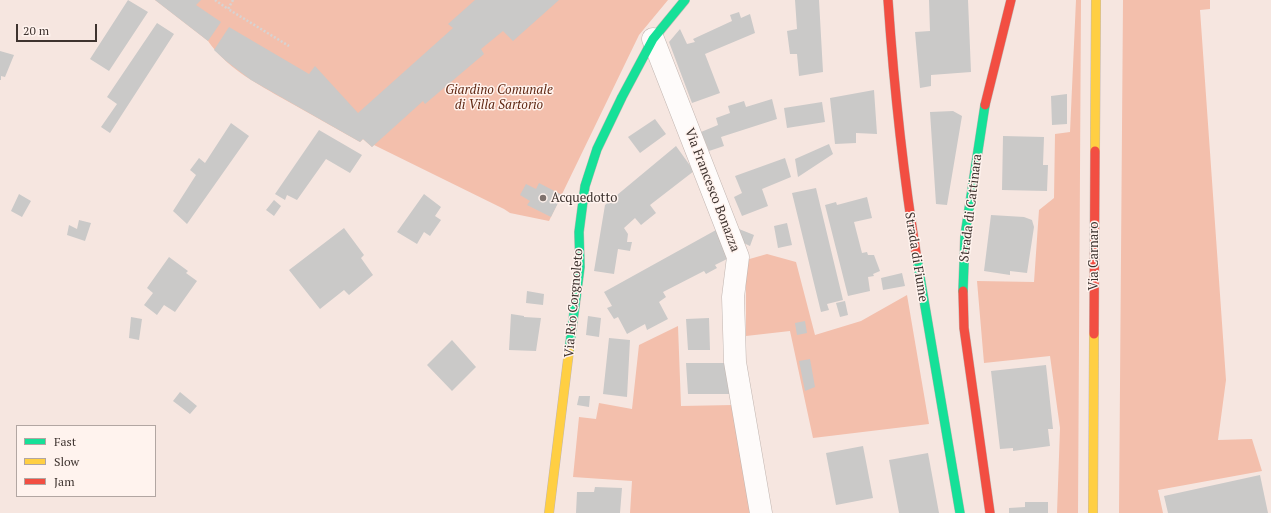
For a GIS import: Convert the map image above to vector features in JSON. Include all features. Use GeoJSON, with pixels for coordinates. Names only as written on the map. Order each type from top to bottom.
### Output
{"type":"FeatureCollection","features":[{"type":"Feature","properties":{"kind":"street","name":"Via Rio Corgnoleto"},"geometry":{"type":"LineString","coordinates":[[549,513],[580,267],[579,232],[585,186],[597,149],[622,97],[653,39],[686,0]]}},
{"type":"Feature","properties":{"kind":"street","name":"Strada di Fiume"},"geometry":{"type":"LineString","coordinates":[[888,0],[890,44],[902,164],[960,513]]}},
{"type":"Feature","properties":{"kind":"street","name":"Strada di Cattinara"},"geometry":{"type":"LineString","coordinates":[[990,513],[964,328],[963,272],[965,234],[986,100],[1011,0]]}},
{"type":"Feature","properties":{"kind":"street","name":"Via Carnaro"},"geometry":{"type":"LineString","coordinates":[[1093,513],[1096,0]]}},
{"type":"Feature","properties":{"kind":"street","name":"Via Francesco Bonazza"},"geometry":{"type":"LineString","coordinates":[[653,39],[738,256],[733,297],[736,362],[762,513]]}},
{"type":"Feature","properties":{"kind":"path"},"geometry":{"type":"LineString","coordinates":[[215,0],[289,46]]}},
{"type":"Feature","properties":{"kind":"path"},"geometry":{"type":"LineString","coordinates":[[228,9],[233,0]]}},
{"type":"Feature","properties":{"kind":"green space","name":"Giardino Comunale di Villa Sartorio"},"geometry":{"type":"Polygon","coordinates":[[[155,0],[668,0],[639,35],[549,221],[510,213],[374,145],[372,147],[363,139],[360,142],[251,80],[223,59],[208,41],[155,0]]]}},
{"type":"Feature","properties":{"kind":"green space"},"geometry":{"type":"Polygon","coordinates":[[[1076,0],[1081,0],[1078,513],[1057,513],[1060,428],[1050,356],[984,363],[977,281],[1034,282],[1039,210],[1054,198],[1055,134],[1070,132],[1076,0]]]}},
{"type":"Feature","properties":{"kind":"green space"},"geometry":{"type":"Polygon","coordinates":[[[1123,0],[1210,0],[1210,9],[1200,10],[1226,380],[1218,440],[1252,439],[1262,471],[1158,490],[1163,513],[1119,513],[1123,0]]]}},
{"type":"Feature","properties":{"kind":"green space"},"geometry":{"type":"Polygon","coordinates":[[[767,254],[796,262],[815,335],[861,321],[907,295],[929,424],[813,438],[790,331],[746,336],[746,260],[767,254]]]}},
{"type":"Feature","properties":{"kind":"green space"},"geometry":{"type":"Polygon","coordinates":[[[678,326],[681,406],[733,405],[751,513],[630,513],[632,481],[573,477],[579,417],[596,419],[599,403],[632,409],[639,345],[678,326]]]}},
{"type":"Feature","properties":{"kind":"building"},"geometry":{"type":"Polygon","coordinates":[[[128,0],[148,12],[109,71],[90,59],[128,0]]]}},
{"type":"Feature","properties":{"kind":"building"},"geometry":{"type":"Polygon","coordinates":[[[155,0],[201,0],[196,5],[221,22],[208,41],[155,0]]]}},
{"type":"Feature","properties":{"kind":"building"},"geometry":{"type":"Polygon","coordinates":[[[475,0],[559,0],[513,41],[503,31],[481,49],[484,54],[425,104],[423,101],[372,147],[363,139],[360,142],[251,80],[214,50],[229,27],[309,74],[315,66],[358,113],[453,28],[448,24],[475,0]]]}},
{"type":"Feature","properties":{"kind":"building"},"geometry":{"type":"Polygon","coordinates":[[[795,0],[819,0],[823,72],[799,76],[797,54],[790,54],[787,31],[797,29],[795,0]]]}},
{"type":"Feature","properties":{"kind":"building"},"geometry":{"type":"Polygon","coordinates":[[[929,0],[968,0],[971,72],[931,75],[931,86],[920,88],[915,32],[930,31],[929,0]]]}},
{"type":"Feature","properties":{"kind":"building"},"geometry":{"type":"Polygon","coordinates":[[[739,12],[741,18],[750,14],[755,33],[705,54],[720,93],[692,103],[669,42],[680,29],[687,44],[695,42],[693,39],[732,21],[730,15],[739,12]]]}},
{"type":"Feature","properties":{"kind":"building"},"geometry":{"type":"Polygon","coordinates":[[[157,23],[174,34],[110,133],[101,127],[117,104],[107,97],[157,23]]]}},
{"type":"Feature","properties":{"kind":"building"},"geometry":{"type":"Polygon","coordinates":[[[0,51],[14,55],[5,77],[1,76],[1,80],[0,80],[0,51]]]}},
{"type":"Feature","properties":{"kind":"building"},"geometry":{"type":"Polygon","coordinates":[[[874,90],[877,134],[856,133],[856,143],[835,144],[830,98],[874,90]]]}},
{"type":"Feature","properties":{"kind":"building"},"geometry":{"type":"Polygon","coordinates":[[[1067,94],[1067,124],[1052,125],[1051,96],[1067,94]]]}},
{"type":"Feature","properties":{"kind":"building"},"geometry":{"type":"Polygon","coordinates":[[[772,99],[777,119],[721,137],[724,146],[709,151],[701,132],[718,125],[716,118],[730,113],[728,106],[744,101],[746,107],[772,99]]]}},
{"type":"Feature","properties":{"kind":"building"},"geometry":{"type":"Polygon","coordinates":[[[822,102],[825,122],[787,128],[784,108],[822,102]]]}},
{"type":"Feature","properties":{"kind":"building"},"geometry":{"type":"Polygon","coordinates":[[[953,111],[962,116],[947,205],[936,204],[930,112],[953,111]]]}},
{"type":"Feature","properties":{"kind":"building"},"geometry":{"type":"Polygon","coordinates":[[[655,119],[666,134],[640,153],[628,137],[655,119]]]}},
{"type":"Feature","properties":{"kind":"building"},"geometry":{"type":"Polygon","coordinates":[[[231,123],[249,136],[187,224],[173,211],[196,175],[190,170],[199,158],[205,163],[231,123]]]}},
{"type":"Feature","properties":{"kind":"building"},"geometry":{"type":"Polygon","coordinates":[[[319,130],[362,155],[350,173],[326,159],[297,200],[287,195],[285,200],[275,194],[319,130]]]}},
{"type":"Feature","properties":{"kind":"building"},"geometry":{"type":"Polygon","coordinates":[[[1003,136],[1044,137],[1043,165],[1048,165],[1047,191],[1002,190],[1003,136]]]}},
{"type":"Feature","properties":{"kind":"building"},"geometry":{"type":"Polygon","coordinates":[[[829,144],[833,154],[798,177],[795,159],[829,144]]]}},
{"type":"Feature","properties":{"kind":"building"},"geometry":{"type":"Polygon","coordinates":[[[676,146],[694,171],[650,205],[656,213],[641,225],[635,218],[624,228],[628,234],[627,242],[632,242],[630,251],[618,249],[614,274],[594,271],[605,205],[676,146]]]}},
{"type":"Feature","properties":{"kind":"building"},"geometry":{"type":"Polygon","coordinates":[[[785,158],[791,177],[762,189],[768,206],[742,216],[734,197],[742,193],[735,176],[785,158]]]}},
{"type":"Feature","properties":{"kind":"building","name":"Acquedotto"},"geometry":{"type":"Polygon","coordinates":[[[539,183],[562,195],[551,217],[527,205],[530,201],[520,195],[526,184],[536,189],[539,183]]]}},
{"type":"Feature","properties":{"kind":"building"},"geometry":{"type":"Polygon","coordinates":[[[816,188],[843,300],[827,304],[829,310],[821,312],[792,193],[816,188]]]}},
{"type":"Feature","properties":{"kind":"building"},"geometry":{"type":"Polygon","coordinates":[[[19,194],[31,201],[22,217],[11,211],[19,194]]]}},
{"type":"Feature","properties":{"kind":"building"},"geometry":{"type":"Polygon","coordinates":[[[424,194],[441,207],[435,216],[441,220],[430,236],[424,232],[417,244],[397,232],[424,194]]]}},
{"type":"Feature","properties":{"kind":"building"},"geometry":{"type":"Polygon","coordinates":[[[867,197],[872,218],[854,222],[862,253],[867,252],[868,255],[874,255],[880,271],[873,274],[874,276],[868,277],[870,291],[848,296],[825,205],[836,202],[837,205],[867,197]]]}},
{"type":"Feature","properties":{"kind":"building"},"geometry":{"type":"Polygon","coordinates":[[[274,200],[281,206],[274,216],[266,210],[274,200]]]}},
{"type":"Feature","properties":{"kind":"building"},"geometry":{"type":"Polygon","coordinates":[[[991,215],[1024,217],[1032,220],[1034,227],[1027,273],[1010,271],[1010,275],[984,271],[991,215]]]}},
{"type":"Feature","properties":{"kind":"building"},"geometry":{"type":"Polygon","coordinates":[[[79,220],[91,223],[85,241],[67,235],[69,225],[77,229],[79,220]]]}},
{"type":"Feature","properties":{"kind":"building"},"geometry":{"type":"Polygon","coordinates":[[[787,223],[792,245],[778,248],[774,226],[787,223]]]}},
{"type":"Feature","properties":{"kind":"building"},"geometry":{"type":"Polygon","coordinates":[[[344,228],[364,255],[361,258],[373,275],[349,295],[344,290],[320,309],[289,270],[344,228]]]}},
{"type":"Feature","properties":{"kind":"building"},"geometry":{"type":"Polygon","coordinates":[[[739,229],[754,235],[750,246],[735,239],[739,229]]]}},
{"type":"Feature","properties":{"kind":"building"},"geometry":{"type":"Polygon","coordinates":[[[716,230],[731,257],[715,265],[717,268],[706,274],[704,271],[663,292],[666,297],[659,302],[668,319],[647,330],[645,324],[627,334],[618,317],[614,319],[607,308],[612,306],[604,292],[716,230]]]}},
{"type":"Feature","properties":{"kind":"building"},"geometry":{"type":"Polygon","coordinates":[[[169,257],[188,271],[186,273],[197,281],[175,312],[164,305],[157,315],[144,305],[153,293],[147,288],[169,257]]]}},
{"type":"Feature","properties":{"kind":"building"},"geometry":{"type":"Polygon","coordinates":[[[902,273],[905,286],[883,290],[881,278],[902,273]]]}},
{"type":"Feature","properties":{"kind":"building"},"geometry":{"type":"Polygon","coordinates":[[[527,291],[544,294],[543,305],[526,303],[527,291]]]}},
{"type":"Feature","properties":{"kind":"building"},"geometry":{"type":"Polygon","coordinates":[[[845,301],[848,315],[840,317],[836,303],[845,301]]]}},
{"type":"Feature","properties":{"kind":"building"},"geometry":{"type":"Polygon","coordinates":[[[511,314],[524,317],[541,318],[536,351],[509,350],[511,314]]]}},
{"type":"Feature","properties":{"kind":"building"},"geometry":{"type":"Polygon","coordinates":[[[588,316],[601,318],[599,337],[586,335],[588,316]]]}},
{"type":"Feature","properties":{"kind":"building"},"geometry":{"type":"Polygon","coordinates":[[[131,317],[142,319],[139,340],[129,338],[131,317]]]}},
{"type":"Feature","properties":{"kind":"building"},"geometry":{"type":"Polygon","coordinates":[[[709,318],[710,350],[688,350],[686,319],[709,318]]]}},
{"type":"Feature","properties":{"kind":"building"},"geometry":{"type":"Polygon","coordinates":[[[805,321],[807,333],[797,335],[795,323],[805,321]]]}},
{"type":"Feature","properties":{"kind":"building"},"geometry":{"type":"Polygon","coordinates":[[[609,338],[630,340],[627,397],[603,394],[609,338]]]}},
{"type":"Feature","properties":{"kind":"building"},"geometry":{"type":"Polygon","coordinates":[[[452,340],[476,367],[452,391],[427,365],[452,340]]]}},
{"type":"Feature","properties":{"kind":"building"},"geometry":{"type":"Polygon","coordinates":[[[810,359],[815,387],[805,391],[799,361],[810,359]]]}},
{"type":"Feature","properties":{"kind":"building"},"geometry":{"type":"Polygon","coordinates":[[[686,363],[730,363],[729,394],[688,394],[686,363]]]}},
{"type":"Feature","properties":{"kind":"building"},"geometry":{"type":"Polygon","coordinates":[[[1046,365],[1053,429],[1048,429],[1050,446],[1013,451],[1013,448],[1000,449],[991,371],[1046,365]]]}},
{"type":"Feature","properties":{"kind":"building"},"geometry":{"type":"Polygon","coordinates":[[[180,392],[197,406],[190,414],[173,401],[180,392]]]}},
{"type":"Feature","properties":{"kind":"building"},"geometry":{"type":"Polygon","coordinates":[[[579,396],[590,396],[589,407],[577,405],[579,396]]]}},
{"type":"Feature","properties":{"kind":"building"},"geometry":{"type":"Polygon","coordinates":[[[863,446],[873,498],[836,505],[826,453],[863,446]]]}},
{"type":"Feature","properties":{"kind":"building"},"geometry":{"type":"Polygon","coordinates":[[[928,453],[939,513],[899,513],[889,460],[928,453]]]}},
{"type":"Feature","properties":{"kind":"building"},"geometry":{"type":"Polygon","coordinates":[[[1260,475],[1268,513],[1168,513],[1164,496],[1260,475]]]}},
{"type":"Feature","properties":{"kind":"building"},"geometry":{"type":"Polygon","coordinates":[[[595,487],[622,488],[620,513],[576,513],[577,492],[594,492],[595,487]]]}},
{"type":"Feature","properties":{"kind":"building"},"geometry":{"type":"Polygon","coordinates":[[[1025,502],[1048,502],[1048,513],[1009,513],[1009,508],[1025,507],[1025,502]]]}},
{"type":"Feature","properties":{"kind":"traffic: fast"},"geometry":{"type":"LineString","coordinates":[[569,351],[580,267],[579,232],[585,186],[597,149],[622,97],[653,39],[685,0]]}},
{"type":"Feature","properties":{"kind":"traffic: fast"},"geometry":{"type":"LineString","coordinates":[[963,291],[965,235],[985,105]]}},
{"type":"Feature","properties":{"kind":"traffic: fast"},"geometry":{"type":"LineString","coordinates":[[917,259],[960,513]]}},
{"type":"Feature","properties":{"kind":"traffic: slow"},"geometry":{"type":"LineString","coordinates":[[1095,151],[1096,0]]}},
{"type":"Feature","properties":{"kind":"traffic: slow"},"geometry":{"type":"LineString","coordinates":[[1093,513],[1094,334]]}},
{"type":"Feature","properties":{"kind":"traffic: slow"},"geometry":{"type":"LineString","coordinates":[[549,513],[569,351]]}},
{"type":"Feature","properties":{"kind":"traffic: jam"},"geometry":{"type":"LineString","coordinates":[[888,0],[893,65],[907,194],[917,259]]}},
{"type":"Feature","properties":{"kind":"traffic: jam"},"geometry":{"type":"LineString","coordinates":[[985,105],[1011,0]]}},
{"type":"Feature","properties":{"kind":"traffic: jam"},"geometry":{"type":"LineString","coordinates":[[1094,334],[1095,151]]}},
{"type":"Feature","properties":{"kind":"traffic: jam"},"geometry":{"type":"LineString","coordinates":[[963,291],[964,328],[990,513]]}},
{"type":"Feature","properties":{"kind":"place","name":"Acquedotto"},"geometry":{"type":"Point","coordinates":[543,198]}}]}
